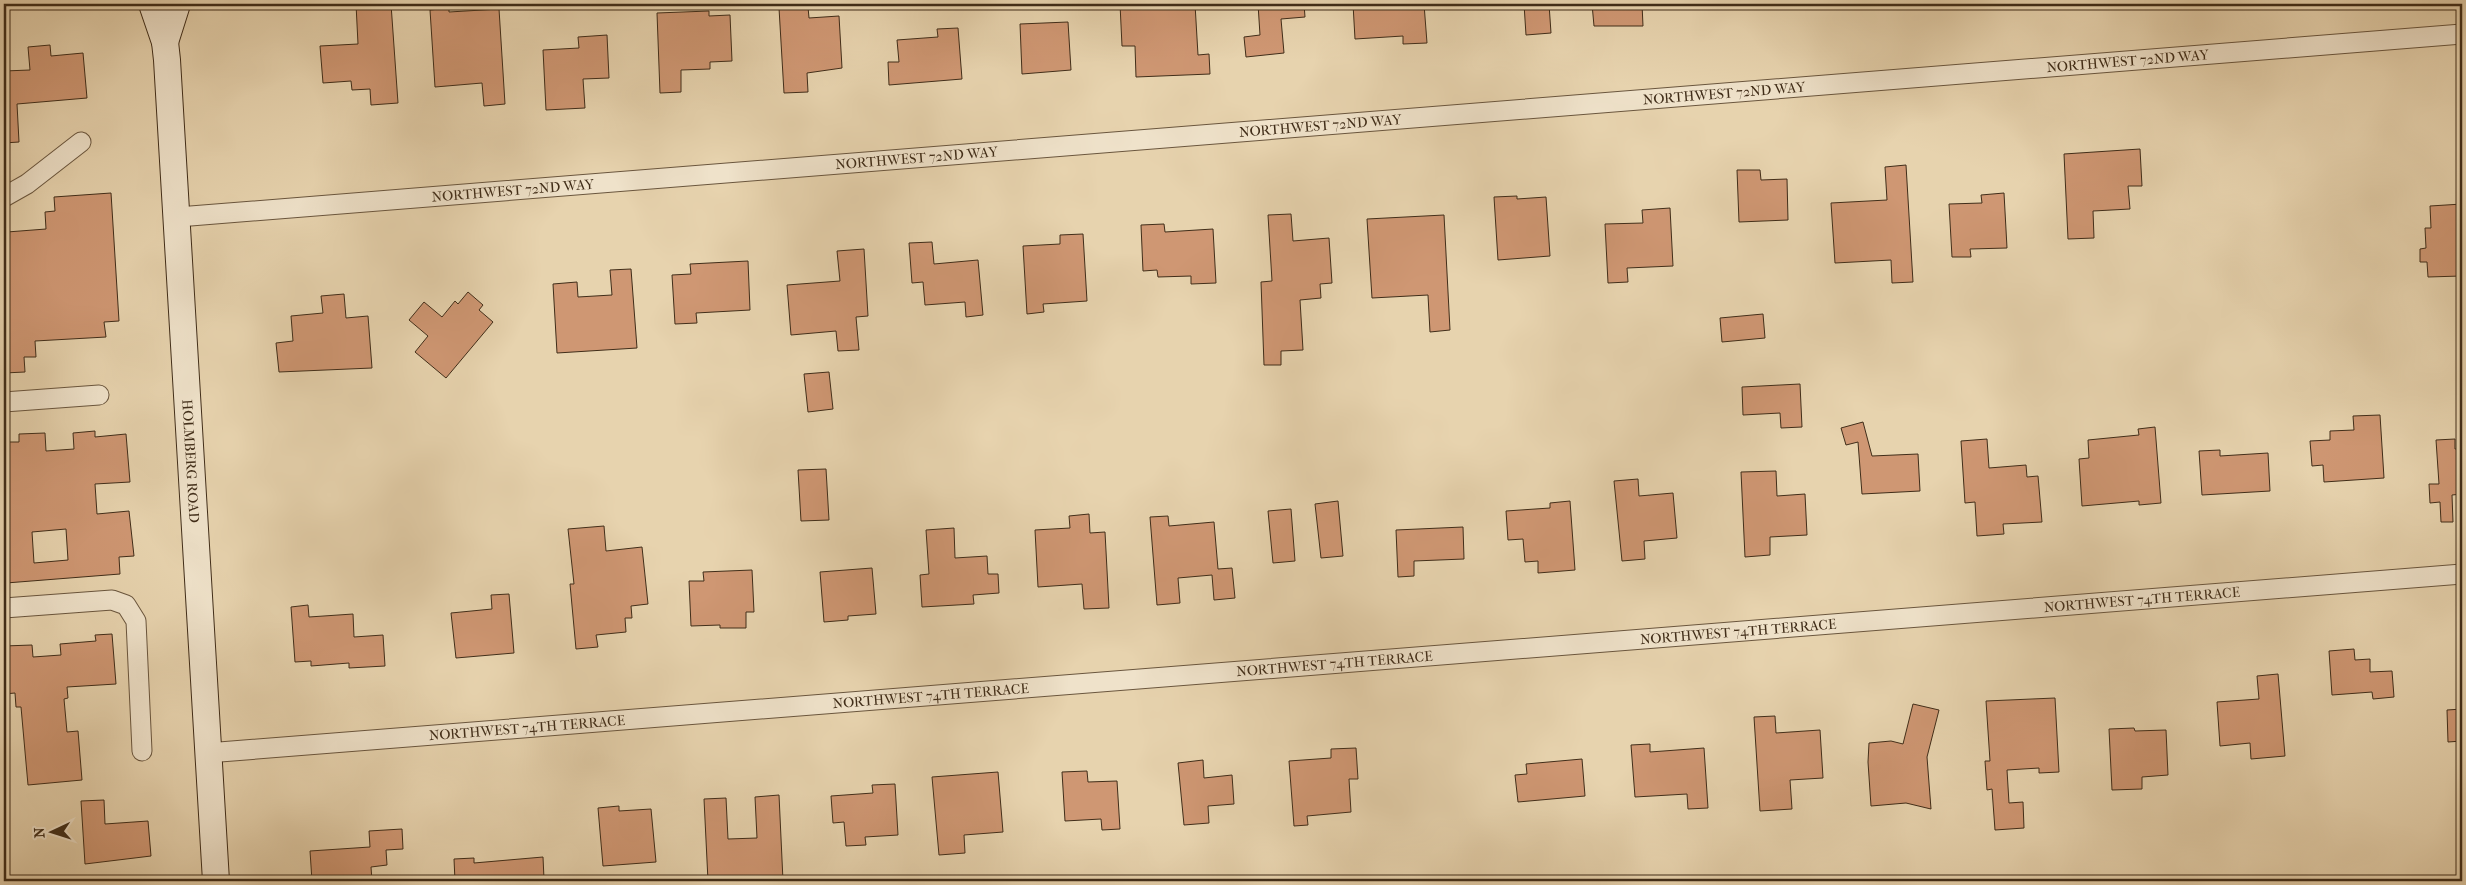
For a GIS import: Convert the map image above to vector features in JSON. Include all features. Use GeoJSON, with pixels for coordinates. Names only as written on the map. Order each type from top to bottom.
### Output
{"type":"FeatureCollection","features":[{"type":"Feature","properties":{"kind":"street","name":"HOLMBERG ROAD"},"geometry":{"type":"LineString","coordinates":[[152,4],[165,42],[178,217],[207,753],[216,881]]}},
{"type":"Feature","properties":{"kind":"street","name":"HOLMBERG ROAD"},"geometry":{"type":"LineString","coordinates":[[165,42],[177,4]]}},
{"type":"Feature","properties":{"kind":"street","name":"NORTHWEST 72ND WAY"},"geometry":{"type":"LineString","coordinates":[[178,217],[2462,34]]}},
{"type":"Feature","properties":{"kind":"street"},"geometry":{"type":"LineString","coordinates":[[4,197],[27,184],[81,142]]}},
{"type":"Feature","properties":{"kind":"street"},"geometry":{"type":"LineString","coordinates":[[4,402],[99,395]]}},
{"type":"Feature","properties":{"kind":"street","name":"NORTHWEST 74TH TERRACE"},"geometry":{"type":"LineString","coordinates":[[207,753],[2462,574]]}},
{"type":"Feature","properties":{"kind":"street"},"geometry":{"type":"LineString","coordinates":[[4,608],[112,600],[126,605],[136,622],[142,751]]}},
{"type":"Feature","properties":{"kind":"building"},"geometry":{"type":"Polygon","coordinates":[[[356,4],[391,4],[398,103],[371,105],[370,89],[352,90],[351,81],[323,83],[320,46],[358,44],[356,4]]]}},
{"type":"Feature","properties":{"kind":"building"},"geometry":{"type":"Polygon","coordinates":[[[1120,4],[1195,4],[1198,55],[1209,54],[1210,74],[1136,77],[1135,46],[1122,46],[1120,4]]]}},
{"type":"Feature","properties":{"kind":"building"},"geometry":{"type":"Polygon","coordinates":[[[1258,4],[1304,4],[1305,17],[1281,19],[1284,53],[1246,57],[1244,37],[1260,35],[1258,4]]]}},
{"type":"Feature","properties":{"kind":"building"},"geometry":{"type":"Polygon","coordinates":[[[1353,4],[1424,4],[1427,43],[1403,44],[1403,36],[1355,39],[1353,4]]]}},
{"type":"Feature","properties":{"kind":"building"},"geometry":{"type":"Polygon","coordinates":[[[1524,4],[1549,4],[1551,33],[1526,35],[1524,4]]]}},
{"type":"Feature","properties":{"kind":"building"},"geometry":{"type":"Polygon","coordinates":[[[1592,4],[1642,4],[1643,26],[1594,26],[1592,4]]]}},
{"type":"Feature","properties":{"kind":"building"},"geometry":{"type":"Polygon","coordinates":[[[808,7],[809,18],[839,16],[842,68],[807,73],[808,92],[784,93],[779,8],[808,7]]]}},
{"type":"Feature","properties":{"kind":"building"},"geometry":{"type":"Polygon","coordinates":[[[449,8],[449,12],[499,9],[505,104],[484,106],[482,83],[435,87],[430,10],[449,8]]]}},
{"type":"Feature","properties":{"kind":"building"},"geometry":{"type":"Polygon","coordinates":[[[709,11],[709,16],[730,15],[732,61],[710,62],[710,69],[681,70],[681,92],[660,93],[657,13],[709,11]]]}},
{"type":"Feature","properties":{"kind":"building"},"geometry":{"type":"Polygon","coordinates":[[[1068,22],[1071,70],[1022,74],[1020,24],[1068,22]]]}},
{"type":"Feature","properties":{"kind":"building"},"geometry":{"type":"Polygon","coordinates":[[[958,28],[962,79],[889,85],[888,62],[899,62],[897,40],[938,37],[937,29],[958,28]]]}},
{"type":"Feature","properties":{"kind":"building"},"geometry":{"type":"Polygon","coordinates":[[[607,35],[609,78],[583,79],[585,108],[546,110],[543,50],[579,48],[578,37],[607,35]]]}},
{"type":"Feature","properties":{"kind":"building"},"geometry":{"type":"Polygon","coordinates":[[[50,45],[51,56],[83,53],[87,98],[17,104],[19,142],[4,143],[4,71],[30,70],[28,47],[50,45]]]}},
{"type":"Feature","properties":{"kind":"building"},"geometry":{"type":"Polygon","coordinates":[[[2140,149],[2142,186],[2128,186],[2130,209],[2093,211],[2094,238],[2068,239],[2064,154],[2140,149]]]}},
{"type":"Feature","properties":{"kind":"building"},"geometry":{"type":"Polygon","coordinates":[[[1906,165],[1913,282],[1892,283],[1891,260],[1835,263],[1831,203],[1887,200],[1885,167],[1906,165]]]}},
{"type":"Feature","properties":{"kind":"building"},"geometry":{"type":"Polygon","coordinates":[[[1737,170],[1760,170],[1761,180],[1787,179],[1788,220],[1739,222],[1737,170]]]}},
{"type":"Feature","properties":{"kind":"building"},"geometry":{"type":"Polygon","coordinates":[[[111,193],[119,321],[104,322],[106,337],[35,341],[36,357],[24,357],[25,372],[4,373],[4,251],[8,250],[7,232],[46,229],[45,212],[55,211],[54,197],[111,193]]]}},
{"type":"Feature","properties":{"kind":"building"},"geometry":{"type":"Polygon","coordinates":[[[2004,193],[2007,248],[1970,249],[1971,257],[1952,257],[1949,204],[1982,203],[1981,195],[2004,193]]]}},
{"type":"Feature","properties":{"kind":"building"},"geometry":{"type":"Polygon","coordinates":[[[1517,196],[1517,199],[1546,197],[1550,256],[1498,260],[1494,197],[1517,196]]]}},
{"type":"Feature","properties":{"kind":"building"},"geometry":{"type":"Polygon","coordinates":[[[2462,204],[2462,233],[2459,234],[2461,276],[2428,277],[2427,262],[2420,262],[2420,249],[2426,248],[2425,228],[2431,228],[2430,206],[2462,204]]]}},
{"type":"Feature","properties":{"kind":"building"},"geometry":{"type":"Polygon","coordinates":[[[1670,208],[1673,266],[1627,268],[1628,282],[1608,283],[1605,224],[1643,223],[1642,210],[1670,208]]]}},
{"type":"Feature","properties":{"kind":"building"},"geometry":{"type":"Polygon","coordinates":[[[1291,214],[1293,241],[1329,238],[1332,283],[1320,284],[1321,298],[1300,300],[1303,350],[1281,351],[1281,365],[1264,365],[1261,282],[1272,281],[1268,215],[1291,214]]]}},
{"type":"Feature","properties":{"kind":"building"},"geometry":{"type":"Polygon","coordinates":[[[1444,215],[1450,330],[1430,332],[1428,295],[1372,298],[1367,219],[1444,215]]]}},
{"type":"Feature","properties":{"kind":"building"},"geometry":{"type":"Polygon","coordinates":[[[1164,224],[1165,232],[1213,229],[1216,283],[1191,284],[1191,276],[1158,277],[1157,270],[1143,271],[1141,225],[1164,224]]]}},
{"type":"Feature","properties":{"kind":"building"},"geometry":{"type":"Polygon","coordinates":[[[1083,234],[1087,301],[1043,304],[1044,312],[1027,314],[1023,246],[1060,244],[1060,235],[1083,234]]]}},
{"type":"Feature","properties":{"kind":"building"},"geometry":{"type":"Polygon","coordinates":[[[932,242],[934,264],[978,260],[983,315],[966,317],[965,302],[925,305],[923,282],[912,283],[909,243],[932,242]]]}},
{"type":"Feature","properties":{"kind":"building"},"geometry":{"type":"Polygon","coordinates":[[[864,249],[868,316],[856,317],[859,350],[838,351],[836,331],[791,335],[787,285],[840,281],[837,251],[864,249]]]}},
{"type":"Feature","properties":{"kind":"building"},"geometry":{"type":"Polygon","coordinates":[[[748,261],[750,310],[696,313],[697,323],[675,324],[672,275],[691,274],[690,264],[748,261]]]}},
{"type":"Feature","properties":{"kind":"building"},"geometry":{"type":"Polygon","coordinates":[[[631,269],[637,348],[557,353],[553,284],[577,282],[578,297],[612,295],[610,270],[631,269]]]}},
{"type":"Feature","properties":{"kind":"building"},"geometry":{"type":"Polygon","coordinates":[[[468,292],[483,305],[479,310],[493,322],[446,378],[415,352],[428,336],[409,320],[424,302],[442,317],[455,301],[458,304],[468,292]]]}},
{"type":"Feature","properties":{"kind":"building"},"geometry":{"type":"Polygon","coordinates":[[[344,294],[346,318],[368,316],[372,368],[279,372],[276,343],[293,341],[291,316],[323,313],[321,296],[344,294]]]}},
{"type":"Feature","properties":{"kind":"building"},"geometry":{"type":"Polygon","coordinates":[[[1763,314],[1765,338],[1722,342],[1720,318],[1763,314]]]}},
{"type":"Feature","properties":{"kind":"building"},"geometry":{"type":"Polygon","coordinates":[[[829,372],[833,409],[808,412],[804,374],[829,372]]]}},
{"type":"Feature","properties":{"kind":"building"},"geometry":{"type":"Polygon","coordinates":[[[1800,384],[1802,427],[1781,428],[1780,413],[1743,415],[1742,387],[1800,384]]]}},
{"type":"Feature","properties":{"kind":"building"},"geometry":{"type":"Polygon","coordinates":[[[2380,415],[2384,478],[2324,482],[2323,465],[2312,466],[2310,441],[2330,440],[2330,431],[2354,430],[2353,416],[2380,415]]]}},
{"type":"Feature","properties":{"kind":"building"},"geometry":{"type":"Polygon","coordinates":[[[1863,422],[1872,456],[1918,454],[1920,491],[1862,494],[1858,442],[1846,445],[1841,428],[1863,422]]]}},
{"type":"Feature","properties":{"kind":"building"},"geometry":{"type":"Polygon","coordinates":[[[2155,427],[2161,503],[2139,505],[2139,501],[2082,506],[2079,459],[2089,458],[2088,440],[2139,435],[2138,429],[2155,427]]]}},
{"type":"Feature","properties":{"kind":"building"},"geometry":{"type":"Polygon","coordinates":[[[95,431],[95,437],[126,434],[130,482],[95,484],[97,514],[129,511],[134,556],[119,557],[120,574],[6,583],[4,571],[4,442],[19,442],[19,434],[45,433],[46,451],[74,449],[73,433],[95,431]],[[66,529],[32,532],[34,563],[68,560],[66,529]]]}},
{"type":"Feature","properties":{"kind":"building"},"geometry":{"type":"Polygon","coordinates":[[[1987,439],[1989,468],[2026,465],[2027,477],[2038,476],[2042,522],[2003,524],[2004,534],[1977,536],[1975,502],[1965,503],[1961,441],[1987,439]]]}},
{"type":"Feature","properties":{"kind":"building"},"geometry":{"type":"Polygon","coordinates":[[[2455,439],[2455,449],[2462,448],[2462,494],[2452,495],[2453,522],[2441,522],[2440,502],[2430,503],[2429,484],[2439,484],[2436,440],[2455,439]]]}},
{"type":"Feature","properties":{"kind":"building"},"geometry":{"type":"Polygon","coordinates":[[[2220,450],[2220,456],[2268,453],[2270,491],[2202,495],[2199,451],[2220,450]]]}},
{"type":"Feature","properties":{"kind":"building"},"geometry":{"type":"Polygon","coordinates":[[[826,469],[829,520],[801,521],[798,470],[826,469]]]}},
{"type":"Feature","properties":{"kind":"building"},"geometry":{"type":"Polygon","coordinates":[[[1776,471],[1777,496],[1805,494],[1807,535],[1770,537],[1770,555],[1745,557],[1741,472],[1776,471]]]}},
{"type":"Feature","properties":{"kind":"building"},"geometry":{"type":"Polygon","coordinates":[[[1638,479],[1639,496],[1673,493],[1677,538],[1644,541],[1645,559],[1622,561],[1614,481],[1638,479]]]}},
{"type":"Feature","properties":{"kind":"building"},"geometry":{"type":"Polygon","coordinates":[[[1338,501],[1343,556],[1321,558],[1315,504],[1338,501]]]}},
{"type":"Feature","properties":{"kind":"building"},"geometry":{"type":"Polygon","coordinates":[[[1570,501],[1575,570],[1538,573],[1538,561],[1525,562],[1523,539],[1508,540],[1506,511],[1550,508],[1550,503],[1570,501]]]}},
{"type":"Feature","properties":{"kind":"building"},"geometry":{"type":"Polygon","coordinates":[[[1291,509],[1295,561],[1273,563],[1268,511],[1291,509]]]}},
{"type":"Feature","properties":{"kind":"building"},"geometry":{"type":"Polygon","coordinates":[[[1089,514],[1090,533],[1105,532],[1109,608],[1084,609],[1082,584],[1038,587],[1035,530],[1070,528],[1069,516],[1089,514]]]}},
{"type":"Feature","properties":{"kind":"building"},"geometry":{"type":"Polygon","coordinates":[[[1168,516],[1169,526],[1214,522],[1218,569],[1232,568],[1235,598],[1214,600],[1212,575],[1178,578],[1180,603],[1157,605],[1150,517],[1168,516]]]}},
{"type":"Feature","properties":{"kind":"building"},"geometry":{"type":"Polygon","coordinates":[[[604,526],[606,551],[642,547],[648,604],[631,606],[632,618],[625,618],[626,632],[596,635],[598,647],[576,649],[570,584],[574,584],[568,529],[604,526]]]}},
{"type":"Feature","properties":{"kind":"building"},"geometry":{"type":"Polygon","coordinates":[[[1463,527],[1464,559],[1414,561],[1414,576],[1398,577],[1396,530],[1463,527]]]}},
{"type":"Feature","properties":{"kind":"building"},"geometry":{"type":"Polygon","coordinates":[[[954,528],[955,558],[987,556],[988,574],[998,574],[999,593],[973,595],[974,604],[922,607],[920,575],[929,574],[926,530],[954,528]]]}},
{"type":"Feature","properties":{"kind":"building"},"geometry":{"type":"Polygon","coordinates":[[[872,568],[876,614],[848,616],[848,620],[824,622],[820,572],[872,568]]]}},
{"type":"Feature","properties":{"kind":"building"},"geometry":{"type":"Polygon","coordinates":[[[752,570],[754,612],[746,612],[746,628],[720,628],[720,625],[691,626],[689,581],[704,581],[703,572],[752,570]]]}},
{"type":"Feature","properties":{"kind":"building"},"geometry":{"type":"Polygon","coordinates":[[[509,594],[514,653],[456,658],[451,613],[492,609],[491,595],[509,594]]]}},
{"type":"Feature","properties":{"kind":"building"},"geometry":{"type":"Polygon","coordinates":[[[308,605],[309,617],[353,614],[354,637],[383,635],[385,666],[349,668],[349,663],[311,666],[311,661],[295,662],[291,607],[308,605]]]}},
{"type":"Feature","properties":{"kind":"building"},"geometry":{"type":"Polygon","coordinates":[[[112,634],[116,684],[67,687],[68,698],[64,699],[67,732],[78,731],[82,780],[28,785],[21,707],[16,707],[15,693],[4,694],[4,646],[32,645],[33,657],[61,655],[60,644],[96,641],[95,635],[112,634]]]}},
{"type":"Feature","properties":{"kind":"building"},"geometry":{"type":"Polygon","coordinates":[[[2354,649],[2355,660],[2370,659],[2370,672],[2392,671],[2394,697],[2373,699],[2372,692],[2332,695],[2329,651],[2354,649]]]}},
{"type":"Feature","properties":{"kind":"building"},"geometry":{"type":"Polygon","coordinates":[[[2278,674],[2285,756],[2251,759],[2250,743],[2220,746],[2217,702],[2259,699],[2257,676],[2278,674]]]}},
{"type":"Feature","properties":{"kind":"building"},"geometry":{"type":"Polygon","coordinates":[[[2055,698],[2059,772],[2039,773],[2039,768],[2007,770],[2009,803],[2023,802],[2024,828],[1995,830],[1992,789],[1987,790],[1985,761],[1990,761],[1986,701],[2055,698]]]}},
{"type":"Feature","properties":{"kind":"building"},"geometry":{"type":"Polygon","coordinates":[[[1913,704],[1939,710],[1927,757],[1931,809],[1906,803],[1871,806],[1868,762],[1869,743],[1891,741],[1903,744],[1913,704]]]}},
{"type":"Feature","properties":{"kind":"building"},"geometry":{"type":"Polygon","coordinates":[[[2462,709],[2462,741],[2448,742],[2447,710],[2462,709]]]}},
{"type":"Feature","properties":{"kind":"building"},"geometry":{"type":"Polygon","coordinates":[[[1775,716],[1776,733],[1820,730],[1823,778],[1790,780],[1792,809],[1760,811],[1754,717],[1775,716]]]}},
{"type":"Feature","properties":{"kind":"building"},"geometry":{"type":"Polygon","coordinates":[[[2134,728],[2135,731],[2166,730],[2168,775],[2142,777],[2142,789],[2112,790],[2109,729],[2134,728]]]}},
{"type":"Feature","properties":{"kind":"building"},"geometry":{"type":"Polygon","coordinates":[[[1650,744],[1650,752],[1704,748],[1708,808],[1688,809],[1687,794],[1635,797],[1631,745],[1650,744]]]}},
{"type":"Feature","properties":{"kind":"building"},"geometry":{"type":"Polygon","coordinates":[[[1356,748],[1358,779],[1349,779],[1351,812],[1307,816],[1308,825],[1294,826],[1289,761],[1331,758],[1331,749],[1356,748]]]}},
{"type":"Feature","properties":{"kind":"building"},"geometry":{"type":"Polygon","coordinates":[[[1582,759],[1585,796],[1518,802],[1515,775],[1527,774],[1526,764],[1582,759]]]}},
{"type":"Feature","properties":{"kind":"building"},"geometry":{"type":"Polygon","coordinates":[[[1203,760],[1204,778],[1232,775],[1234,804],[1208,806],[1209,823],[1184,825],[1178,763],[1203,760]]]}},
{"type":"Feature","properties":{"kind":"building"},"geometry":{"type":"Polygon","coordinates":[[[1087,771],[1088,782],[1117,781],[1120,829],[1102,830],[1101,819],[1065,821],[1062,772],[1087,771]]]}},
{"type":"Feature","properties":{"kind":"building"},"geometry":{"type":"Polygon","coordinates":[[[998,772],[1003,832],[964,835],[965,853],[939,855],[932,777],[998,772]]]}},
{"type":"Feature","properties":{"kind":"building"},"geometry":{"type":"Polygon","coordinates":[[[895,784],[898,835],[865,837],[866,845],[846,846],[844,822],[833,823],[831,796],[873,793],[872,785],[895,784]]]}},
{"type":"Feature","properties":{"kind":"building"},"geometry":{"type":"Polygon","coordinates":[[[779,795],[783,881],[708,881],[704,799],[726,798],[728,839],[757,838],[755,797],[779,795]]]}},
{"type":"Feature","properties":{"kind":"building"},"geometry":{"type":"Polygon","coordinates":[[[104,800],[105,824],[148,821],[151,856],[85,864],[81,801],[104,800]]]}},
{"type":"Feature","properties":{"kind":"building"},"geometry":{"type":"Polygon","coordinates":[[[619,806],[619,811],[651,809],[656,862],[603,866],[598,808],[619,806]]]}},
{"type":"Feature","properties":{"kind":"building"},"geometry":{"type":"Polygon","coordinates":[[[402,829],[403,849],[386,850],[387,865],[371,867],[372,881],[312,881],[310,851],[370,847],[369,831],[402,829]]]}},
{"type":"Feature","properties":{"kind":"building"},"geometry":{"type":"Polygon","coordinates":[[[543,857],[544,879],[455,881],[454,859],[474,858],[474,863],[543,857]]]}}]}
